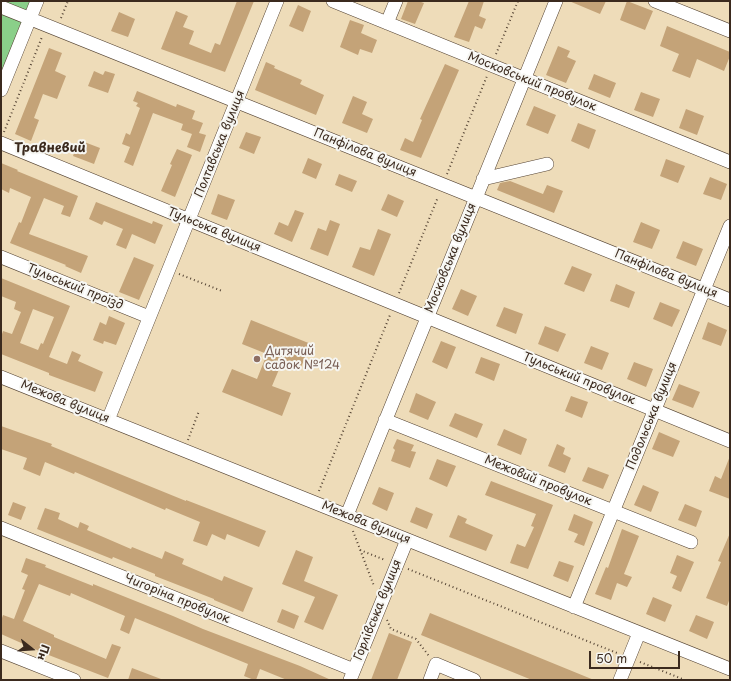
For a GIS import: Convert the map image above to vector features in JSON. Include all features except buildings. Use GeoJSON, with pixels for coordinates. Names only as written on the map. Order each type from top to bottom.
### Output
{"type":"FeatureCollection","features":[{"type":"Feature","properties":{"kind":"street"},"geometry":{"type":"LineString","coordinates":[[1,90],[37,1]]}},
{"type":"Feature","properties":{"kind":"street","name":"Полтавська вулиця"},"geometry":{"type":"LineString","coordinates":[[108,420],[278,1]]}},
{"type":"Feature","properties":{"kind":"street","name":"Московський провулок"},"geometry":{"type":"LineString","coordinates":[[333,1],[730,162]]}},
{"type":"Feature","properties":{"kind":"street"},"geometry":{"type":"LineString","coordinates":[[387,23],[396,1]]}},
{"type":"Feature","properties":{"kind":"street","name":"Московська вулиця"},"geometry":{"type":"LineString","coordinates":[[347,515],[556,1]]}},
{"type":"Feature","properties":{"kind":"street"},"geometry":{"type":"LineString","coordinates":[[655,1],[730,31]]}},
{"type":"Feature","properties":{"kind":"street","name":"Панфілова вулиця"},"geometry":{"type":"LineString","coordinates":[[1,7],[730,300]]}},
{"type":"Feature","properties":{"kind":"street","name":"Тульська вулиця"},"geometry":{"type":"LineString","coordinates":[[2,138],[189,220],[427,317]]}},
{"type":"Feature","properties":{"kind":"street"},"geometry":{"type":"LineString","coordinates":[[483,179],[547,164]]}},
{"type":"Feature","properties":{"kind":"street","name":"Подольська вулиця"},"geometry":{"type":"LineString","coordinates":[[574,607],[730,226]]}},
{"type":"Feature","properties":{"kind":"street","name":"Тульський проїзд"},"geometry":{"type":"LineString","coordinates":[[1,257],[149,317]]}},
{"type":"Feature","properties":{"kind":"street","name":"Тульський провулок"},"geometry":{"type":"LineString","coordinates":[[427,317],[730,440]]}},
{"type":"Feature","properties":{"kind":"street","name":"Межова вулиця"},"geometry":{"type":"LineString","coordinates":[[1,377],[730,669]]}},
{"type":"Feature","properties":{"kind":"street","name":"Межовий провулок"},"geometry":{"type":"LineString","coordinates":[[386,420],[691,542]]}},
{"type":"Feature","properties":{"kind":"street","name":"Чигоріна провулок"},"geometry":{"type":"LineString","coordinates":[[1,528],[352,675]]}},
{"type":"Feature","properties":{"kind":"street","name":"Горлівська вулиця"},"geometry":{"type":"LineString","coordinates":[[352,675],[407,540]]}},
{"type":"Feature","properties":{"kind":"street"},"geometry":{"type":"LineString","coordinates":[[620,680],[640,633]]}},
{"type":"Feature","properties":{"kind":"street"},"geometry":{"type":"LineString","coordinates":[[1,651],[74,680]]}},
{"type":"Feature","properties":{"kind":"street"},"geometry":{"type":"LineString","coordinates":[[430,680],[436,664],[474,680]]}},
{"type":"Feature","properties":{"kind":"path"},"geometry":{"type":"LineString","coordinates":[[61,18],[68,1]]}},
{"type":"Feature","properties":{"kind":"path"},"geometry":{"type":"LineString","coordinates":[[318,493],[518,1]]}},
{"type":"Feature","properties":{"kind":"path"},"geometry":{"type":"LineString","coordinates":[[2,138],[42,36]]}},
{"type":"Feature","properties":{"kind":"path"},"geometry":{"type":"LineString","coordinates":[[169,270],[222,291]]}},
{"type":"Feature","properties":{"kind":"path"},"geometry":{"type":"LineString","coordinates":[[187,441],[199,411]]}},
{"type":"Feature","properties":{"kind":"path"},"geometry":{"type":"LineString","coordinates":[[347,515],[391,629],[416,639],[436,664]]}},
{"type":"Feature","properties":{"kind":"path"},"geometry":{"type":"LineString","coordinates":[[360,550],[685,680]]}},
{"type":"Feature","properties":{"kind":"green space"},"geometry":{"type":"Polygon","coordinates":[[[5,1],[33,1],[1,80],[1,11],[5,1]]]}},
{"type":"Feature","properties":{"kind":"place","name":"Дитячий садок №124"},"geometry":{"type":"Point","coordinates":[257,359]}},
{"type":"Feature","properties":{"kind":"district","name":"Травневий"},"geometry":{"type":"Point","coordinates":[50,148]}}]}
